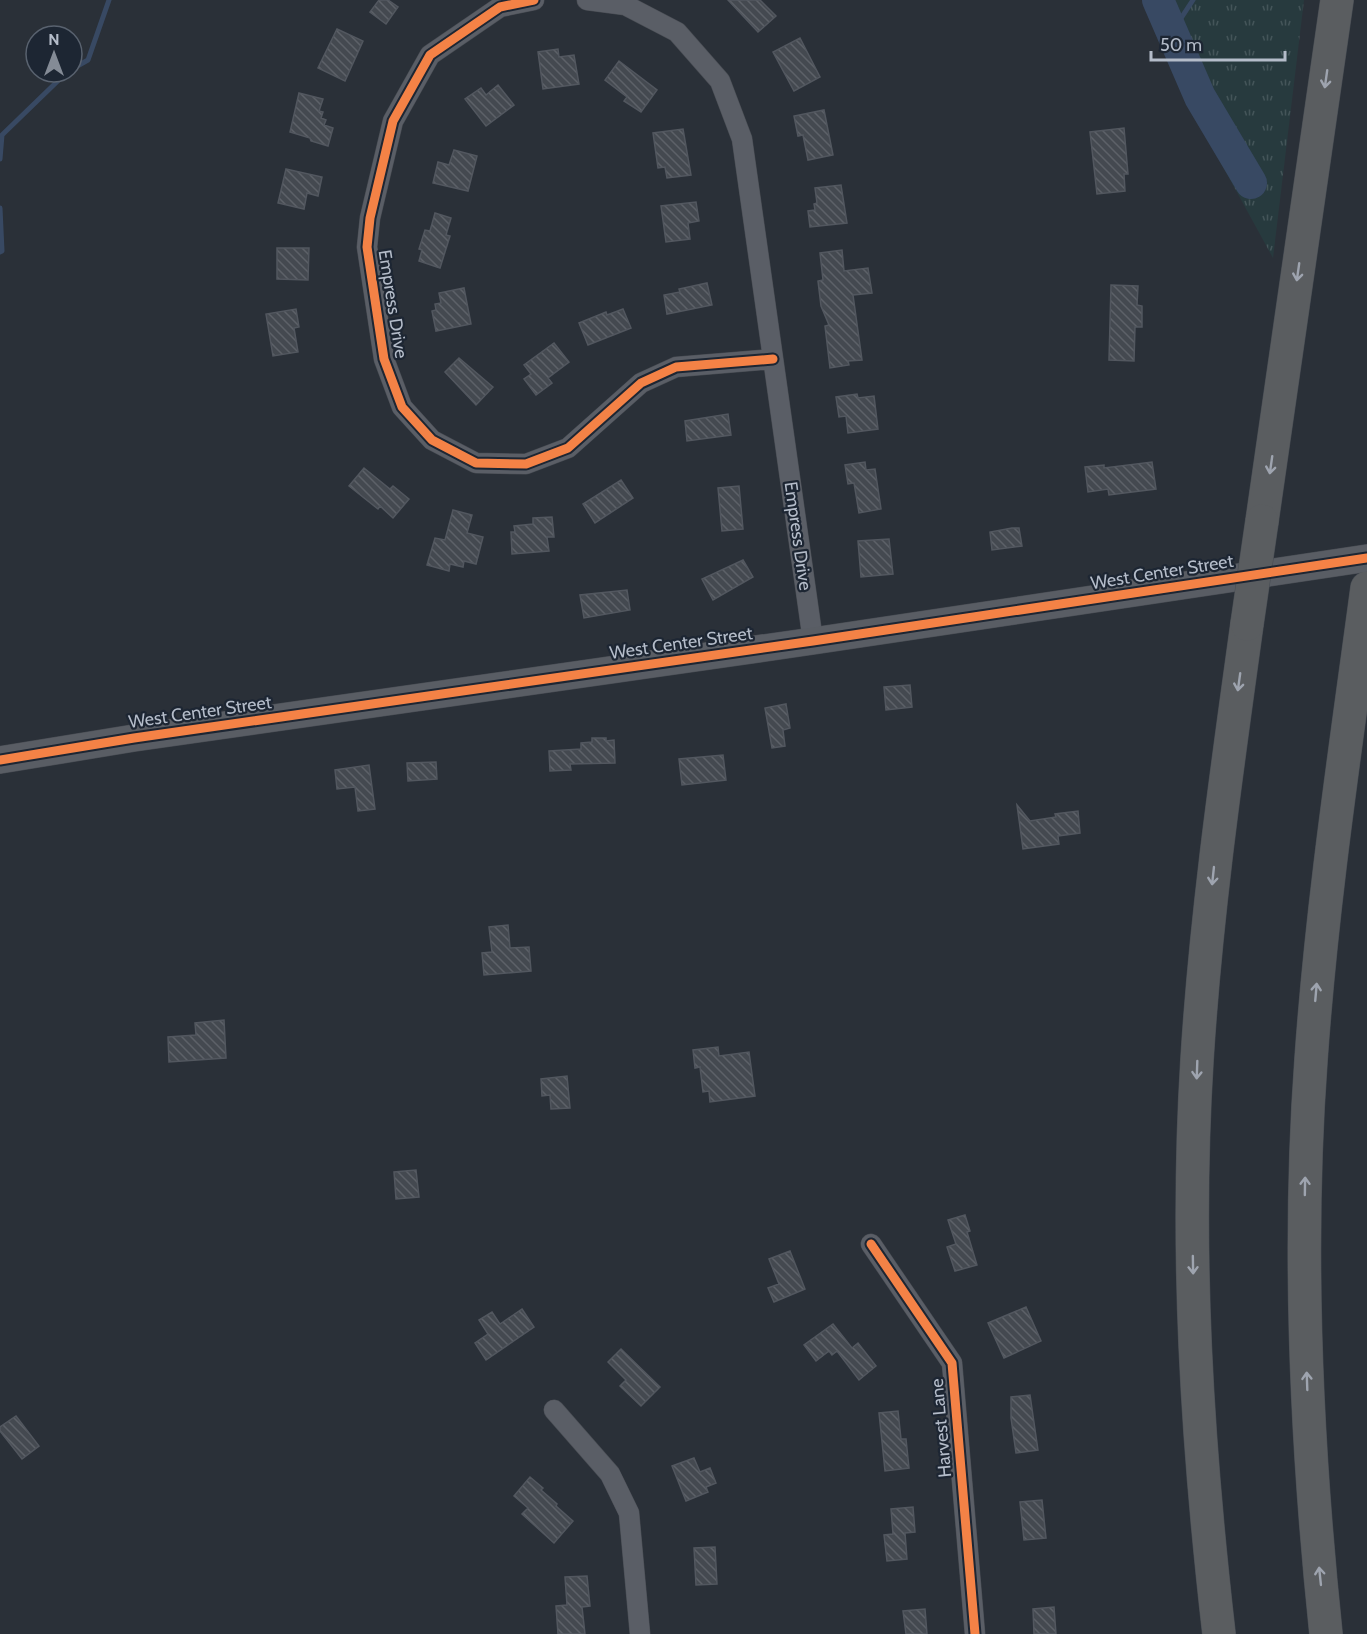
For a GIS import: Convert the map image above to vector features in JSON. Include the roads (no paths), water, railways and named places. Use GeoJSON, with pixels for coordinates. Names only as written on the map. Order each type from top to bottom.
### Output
{"type":"FeatureCollection","features":[{"type":"Feature","properties":{"kind":"highway"},"geometry":{"type":"LineString","coordinates":[[1219,1634],[1201,1452],[1192,1257],[1193,1160],[1204,964],[1214,869],[1262,521],[1337,0]]}},
{"type":"Feature","properties":{"kind":"highway"},"geometry":{"type":"LineString","coordinates":[[1326,1634],[1309,1443],[1304,1255],[1306,1160],[1318,973],[1365,599]]}},
{"type":"Feature","properties":{"kind":"street","name":"Empress Drive"},"geometry":{"type":"LineString","coordinates":[[534,0],[500,7],[430,55],[393,121],[370,218],[367,247],[384,359],[402,407],[432,440],[476,463],[526,464],[568,448],[641,383],[676,367],[773,359]]}},
{"type":"Feature","properties":{"kind":"street","name":"Empress Drive"},"geometry":{"type":"LineString","coordinates":[[587,0],[625,5],[678,32],[720,81],[742,139],[813,641]]}},
{"type":"Feature","properties":{"kind":"street","name":"West Center Street"},"geometry":{"type":"LineString","coordinates":[[0,760],[134,738],[813,641],[1367,558]]}},
{"type":"Feature","properties":{"kind":"street","name":"Harvest Lane"},"geometry":{"type":"LineString","coordinates":[[871,1244],[951,1363],[975,1634]]}},
{"type":"Feature","properties":{"kind":"street"},"geometry":{"type":"LineString","coordinates":[[554,1410],[610,1474],[629,1513],[640,1634]]}},
{"type":"Feature","properties":{"kind":"waterway"},"geometry":{"type":"LineString","coordinates":[[84,62],[88,60],[109,0]]}},
{"type":"Feature","properties":{"kind":"waterway"},"geometry":{"type":"LineString","coordinates":[[1158,0],[1200,97],[1251,183]]}},
{"type":"Feature","properties":{"kind":"waterway"},"geometry":{"type":"LineString","coordinates":[[1172,32],[1193,0]]}},
{"type":"Feature","properties":{"kind":"waterway"},"geometry":{"type":"LineString","coordinates":[[0,159],[2,135],[55,84]]}},
{"type":"Feature","properties":{"kind":"waterway"},"geometry":{"type":"LineString","coordinates":[[0,208],[2,251],[0,252]]}}]}
